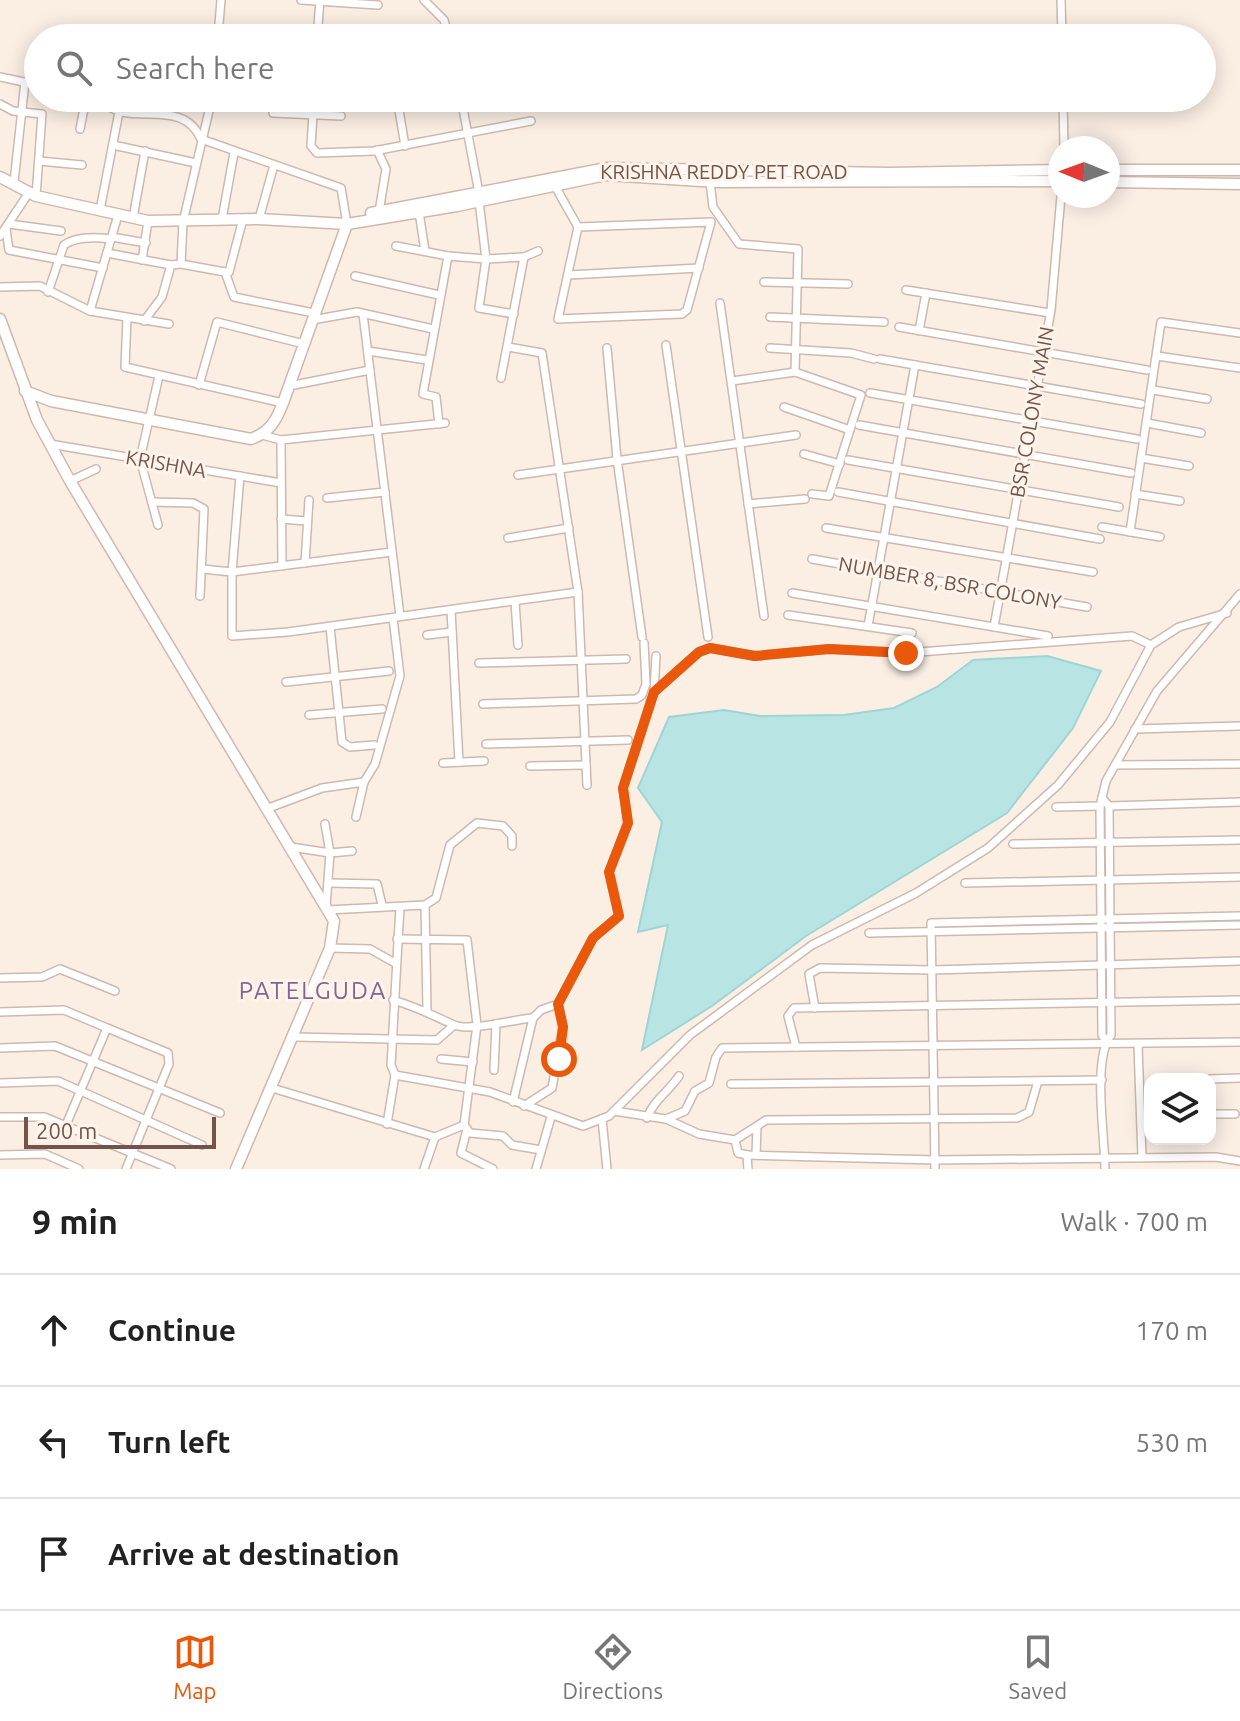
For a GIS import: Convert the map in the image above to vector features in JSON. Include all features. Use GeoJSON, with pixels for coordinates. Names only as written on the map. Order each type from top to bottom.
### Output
{"type":"FeatureCollection","features":[{"type":"Feature","properties":{"kind":"main road","name":"KRISHNA REDDY PET ROAD"},"geometry":{"type":"LineString","coordinates":[[0,177],[33,193],[148,221],[259,219],[347,224],[419,212],[607,168],[889,173],[1048,170]]}},
{"type":"Feature","properties":{"kind":"main road"},"geometry":{"type":"LineString","coordinates":[[1120,170],[1240,170]]}},
{"type":"Feature","properties":{"kind":"main road","name":"KRISHNA REDDY PET ROAD"},"geometry":{"type":"LineString","coordinates":[[347,224],[379,212],[555,186],[606,175],[710,182],[1048,181]]}},
{"type":"Feature","properties":{"kind":"main road"},"geometry":{"type":"LineString","coordinates":[[1120,182],[1240,184]]}},
{"type":"Feature","properties":{"kind":"main road"},"geometry":{"type":"LineString","coordinates":[[25,391],[44,399],[251,439],[262,435],[274,425],[283,403],[347,224]]}},
{"type":"Feature","properties":{"kind":"main road"},"geometry":{"type":"LineString","coordinates":[[0,319],[37,420],[70,481],[291,847],[327,909],[335,931],[294,1037],[236,1169]]}},
{"type":"Feature","properties":{"kind":"main road"},"geometry":{"type":"LineString","coordinates":[[37,420],[44,399]]}},
{"type":"Feature","properties":{"kind":"street"},"geometry":{"type":"LineString","coordinates":[[219,24],[221,0]]}},
{"type":"Feature","properties":{"kind":"street"},"geometry":{"type":"LineString","coordinates":[[301,0],[378,5]]}},
{"type":"Feature","properties":{"kind":"street"},"geometry":{"type":"LineString","coordinates":[[316,24],[320,0]]}},
{"type":"Feature","properties":{"kind":"street"},"geometry":{"type":"LineString","coordinates":[[424,0],[445,24]]}},
{"type":"Feature","properties":{"kind":"street"},"geometry":{"type":"LineString","coordinates":[[1061,0],[1062,24]]}},
{"type":"Feature","properties":{"kind":"street"},"geometry":{"type":"LineString","coordinates":[[0,77],[24,82]]}},
{"type":"Feature","properties":{"kind":"street"},"geometry":{"type":"LineString","coordinates":[[14,182],[24,88]]}},
{"type":"Feature","properties":{"kind":"street"},"geometry":{"type":"LineString","coordinates":[[0,104],[20,112],[42,114],[33,193],[5,230],[9,250],[103,268]]}},
{"type":"Feature","properties":{"kind":"street"},"geometry":{"type":"LineString","coordinates":[[80,129],[83,112]]}},
{"type":"Feature","properties":{"kind":"street"},"geometry":{"type":"LineString","coordinates":[[100,210],[119,112],[176,114],[196,127],[201,139],[341,188],[347,224]]}},
{"type":"Feature","properties":{"kind":"street"},"geometry":{"type":"LineString","coordinates":[[181,264],[183,222],[208,112]]}},
{"type":"Feature","properties":{"kind":"street"},"geometry":{"type":"LineString","coordinates":[[313,112],[314,152],[377,150],[531,121]]}},
{"type":"Feature","properties":{"kind":"street"},"geometry":{"type":"LineString","coordinates":[[399,112],[405,146]]}},
{"type":"Feature","properties":{"kind":"street"},"geometry":{"type":"LineString","coordinates":[[464,112],[486,259],[479,308],[514,314]]}},
{"type":"Feature","properties":{"kind":"street"},"geometry":{"type":"LineString","coordinates":[[1063,112],[1064,136]]}},
{"type":"Feature","properties":{"kind":"street"},"geometry":{"type":"LineString","coordinates":[[273,113],[341,116]]}},
{"type":"Feature","properties":{"kind":"street"},"geometry":{"type":"LineString","coordinates":[[113,145],[196,163]]}},
{"type":"Feature","properties":{"kind":"street"},"geometry":{"type":"LineString","coordinates":[[377,150],[386,169],[379,212]]}},
{"type":"Feature","properties":{"kind":"street"},"geometry":{"type":"LineString","coordinates":[[133,218],[145,151]]}},
{"type":"Feature","properties":{"kind":"street"},"geometry":{"type":"LineString","coordinates":[[222,219],[234,153]]}},
{"type":"Feature","properties":{"kind":"street"},"geometry":{"type":"LineString","coordinates":[[39,161],[82,165]]}},
{"type":"Feature","properties":{"kind":"street"},"geometry":{"type":"LineString","coordinates":[[259,219],[274,165]]}},
{"type":"Feature","properties":{"kind":"street"},"geometry":{"type":"LineString","coordinates":[[710,182],[713,207],[739,244],[798,249],[795,372]]}},
{"type":"Feature","properties":{"kind":"street"},"geometry":{"type":"LineString","coordinates":[[555,186],[578,227],[558,315],[562,321],[682,314],[687,310],[712,225],[708,220],[578,227]]}},
{"type":"Feature","properties":{"kind":"street","name":"BSR COLONY MAIN"},"geometry":{"type":"LineString","coordinates":[[994,627],[1050,313],[1060,208]]}},
{"type":"Feature","properties":{"kind":"street"},"geometry":{"type":"LineString","coordinates":[[419,212],[425,251]]}},
{"type":"Feature","properties":{"kind":"street"},"geometry":{"type":"LineString","coordinates":[[90,311],[118,215]]}},
{"type":"Feature","properties":{"kind":"street"},"geometry":{"type":"LineString","coordinates":[[107,253],[229,272],[243,219]]}},
{"type":"Feature","properties":{"kind":"street"},"geometry":{"type":"LineString","coordinates":[[142,260],[148,221]]}},
{"type":"Feature","properties":{"kind":"street"},"geometry":{"type":"LineString","coordinates":[[5,230],[61,231]]}},
{"type":"Feature","properties":{"kind":"street"},"geometry":{"type":"LineString","coordinates":[[48,292],[64,245],[69,241],[112,238],[146,243]]}},
{"type":"Feature","properties":{"kind":"street"},"geometry":{"type":"LineString","coordinates":[[396,246],[448,256],[486,259],[524,257],[538,251]]}},
{"type":"Feature","properties":{"kind":"street"},"geometry":{"type":"LineString","coordinates":[[262,435],[281,440],[442,423],[436,397],[423,394],[448,256]]}},
{"type":"Feature","properties":{"kind":"street"},"geometry":{"type":"LineString","coordinates":[[501,378],[524,257]]}},
{"type":"Feature","properties":{"kind":"street"},"geometry":{"type":"LineString","coordinates":[[144,321],[162,297],[171,265]]}},
{"type":"Feature","properties":{"kind":"street"},"geometry":{"type":"LineString","coordinates":[[569,275],[699,268]]}},
{"type":"Feature","properties":{"kind":"street"},"geometry":{"type":"LineString","coordinates":[[225,272],[226,284],[234,297],[313,316],[363,314],[433,329]]}},
{"type":"Feature","properties":{"kind":"street"},"geometry":{"type":"LineString","coordinates":[[355,276],[439,295]]}},
{"type":"Feature","properties":{"kind":"street"},"geometry":{"type":"LineString","coordinates":[[764,282],[848,284]]}},
{"type":"Feature","properties":{"kind":"street"},"geometry":{"type":"LineString","coordinates":[[0,287],[40,286],[90,311],[169,324]]}},
{"type":"Feature","properties":{"kind":"street"},"geometry":{"type":"LineString","coordinates":[[906,290],[1050,313]]}},
{"type":"Feature","properties":{"kind":"street"},"geometry":{"type":"LineString","coordinates":[[919,331],[926,293]]}},
{"type":"Feature","properties":{"kind":"street"},"geometry":{"type":"LineString","coordinates":[[720,303],[764,616]]}},
{"type":"Feature","properties":{"kind":"street"},"geometry":{"type":"LineString","coordinates":[[356,817],[364,782],[375,764],[400,676],[392,552],[363,314]]}},
{"type":"Feature","properties":{"kind":"street"},"geometry":{"type":"LineString","coordinates":[[770,317],[884,322]]}},
{"type":"Feature","properties":{"kind":"street"},"geometry":{"type":"LineString","coordinates":[[127,318],[125,367],[283,403]]}},
{"type":"Feature","properties":{"kind":"street"},"geometry":{"type":"LineString","coordinates":[[199,385],[217,322],[304,344]]}},
{"type":"Feature","properties":{"kind":"street"},"geometry":{"type":"LineString","coordinates":[[1130,532],[1161,322],[1240,333]]}},
{"type":"Feature","properties":{"kind":"street"},"geometry":{"type":"LineString","coordinates":[[899,327],[1147,370]]}},
{"type":"Feature","properties":{"kind":"street"},"geometry":{"type":"LineString","coordinates":[[666,345],[708,637]]}},
{"type":"Feature","properties":{"kind":"street"},"geometry":{"type":"LineString","coordinates":[[508,347],[542,353],[578,592],[587,785]]}},
{"type":"Feature","properties":{"kind":"street"},"geometry":{"type":"LineString","coordinates":[[483,704],[636,699],[642,695],[646,684],[643,640],[617,459],[607,348]]}},
{"type":"Feature","properties":{"kind":"street"},"geometry":{"type":"LineString","coordinates":[[770,348],[796,348],[877,359],[1141,404]]}},
{"type":"Feature","properties":{"kind":"street"},"geometry":{"type":"LineString","coordinates":[[368,351],[427,360]]}},
{"type":"Feature","properties":{"kind":"street"},"geometry":{"type":"LineString","coordinates":[[1157,356],[1240,368]]}},
{"type":"Feature","properties":{"kind":"street"},"geometry":{"type":"LineString","coordinates":[[868,626],[888,501],[915,365]]}},
{"type":"Feature","properties":{"kind":"street"},"geometry":{"type":"LineString","coordinates":[[289,386],[370,370]]}},
{"type":"Feature","properties":{"kind":"street"},"geometry":{"type":"LineString","coordinates":[[732,381],[795,372],[860,393],[829,496],[748,504]]}},
{"type":"Feature","properties":{"kind":"street"},"geometry":{"type":"LineString","coordinates":[[158,525],[140,459],[159,376]]}},
{"type":"Feature","properties":{"kind":"street"},"geometry":{"type":"LineString","coordinates":[[1153,390],[1207,399]]}},
{"type":"Feature","properties":{"kind":"street"},"geometry":{"type":"LineString","coordinates":[[870,393],[1137,439]]}},
{"type":"Feature","properties":{"kind":"street"},"geometry":{"type":"LineString","coordinates":[[784,407],[850,430]]}},
{"type":"Feature","properties":{"kind":"street"},"geometry":{"type":"LineString","coordinates":[[1147,423],[1201,433]]}},
{"type":"Feature","properties":{"kind":"street"},"geometry":{"type":"LineString","coordinates":[[859,425],[1131,473]]}},
{"type":"Feature","properties":{"kind":"street"},"geometry":{"type":"LineString","coordinates":[[518,475],[561,466],[796,435]]}},
{"type":"Feature","properties":{"kind":"street"},"geometry":{"type":"LineString","coordinates":[[281,440],[282,566]]}},
{"type":"Feature","properties":{"kind":"street","name":"KRISHNA"},"geometry":{"type":"LineString","coordinates":[[50,444],[281,483]]}},
{"type":"Feature","properties":{"kind":"street"},"geometry":{"type":"LineString","coordinates":[[804,454],[840,464]]}},
{"type":"Feature","properties":{"kind":"street"},"geometry":{"type":"LineString","coordinates":[[1141,458],[1189,466]]}},
{"type":"Feature","properties":{"kind":"street"},"geometry":{"type":"LineString","coordinates":[[848,460],[1119,507]]}},
{"type":"Feature","properties":{"kind":"street"},"geometry":{"type":"LineString","coordinates":[[70,481],[96,469]]}},
{"type":"Feature","properties":{"kind":"street"},"geometry":{"type":"LineString","coordinates":[[240,476],[232,572],[232,636],[330,627],[578,592]]}},
{"type":"Feature","properties":{"kind":"street"},"geometry":{"type":"LineString","coordinates":[[327,498],[385,492]]}},
{"type":"Feature","properties":{"kind":"street"},"geometry":{"type":"LineString","coordinates":[[838,492],[1100,539]]}},
{"type":"Feature","properties":{"kind":"street"},"geometry":{"type":"LineString","coordinates":[[1135,494],[1180,501]]}},
{"type":"Feature","properties":{"kind":"street"},"geometry":{"type":"LineString","coordinates":[[305,563],[309,500]]}},
{"type":"Feature","properties":{"kind":"street"},"geometry":{"type":"LineString","coordinates":[[152,502],[193,503],[204,509],[200,596]]}},
{"type":"Feature","properties":{"kind":"street"},"geometry":{"type":"LineString","coordinates":[[281,519],[307,521]]}},
{"type":"Feature","properties":{"kind":"street"},"geometry":{"type":"LineString","coordinates":[[1102,527],[1160,537]]}},
{"type":"Feature","properties":{"kind":"street"},"geometry":{"type":"LineString","coordinates":[[508,538],[569,528]]}},
{"type":"Feature","properties":{"kind":"street"},"geometry":{"type":"LineString","coordinates":[[826,528],[1093,572]]}},
{"type":"Feature","properties":{"kind":"street"},"geometry":{"type":"LineString","coordinates":[[202,569],[232,572],[392,552]]}},
{"type":"Feature","properties":{"kind":"street","name":"NUMBER 8, BSR COLONY"},"geometry":{"type":"LineString","coordinates":[[812,559],[1087,607]]}},
{"type":"Feature","properties":{"kind":"street"},"geometry":{"type":"LineString","coordinates":[[792,593],[1048,636]]}},
{"type":"Feature","properties":{"kind":"street"},"geometry":{"type":"LineString","coordinates":[[1105,1169],[1102,1080],[1106,1041],[1102,1035],[1106,1004],[1106,923],[1101,802],[1115,765],[1157,691],[1239,599]]}},
{"type":"Feature","properties":{"kind":"street"},"geometry":{"type":"LineString","coordinates":[[515,602],[518,645]]}},
{"type":"Feature","properties":{"kind":"street"},"geometry":{"type":"LineString","coordinates":[[451,610],[459,762]]}},
{"type":"Feature","properties":{"kind":"street"},"geometry":{"type":"LineString","coordinates":[[395,1075],[470,1091],[490,1092],[551,1117],[583,1126],[602,1119],[614,1111],[690,1035],[812,945],[916,893],[988,848],[1058,785],[1110,722],[1151,645],[1179,627],[1227,613]]}},
{"type":"Feature","properties":{"kind":"street"},"geometry":{"type":"LineString","coordinates":[[788,615],[912,633]]}},
{"type":"Feature","properties":{"kind":"street"},"geometry":{"type":"LineString","coordinates":[[330,627],[345,745],[374,745]]}},
{"type":"Feature","properties":{"kind":"street"},"geometry":{"type":"LineString","coordinates":[[427,635],[452,632]]}},
{"type":"Feature","properties":{"kind":"street"},"geometry":{"type":"LineString","coordinates":[[654,692],[699,652],[710,648],[755,656],[829,649],[906,653],[1128,636],[1151,645]]}},
{"type":"Feature","properties":{"kind":"street"},"geometry":{"type":"LineString","coordinates":[[524,1106],[552,1088],[556,1080],[563,1027],[558,1004],[593,938],[619,916],[609,872],[628,823],[623,788],[654,692],[656,656]]}},
{"type":"Feature","properties":{"kind":"street"},"geometry":{"type":"LineString","coordinates":[[479,663],[626,659]]}},
{"type":"Feature","properties":{"kind":"street"},"geometry":{"type":"LineString","coordinates":[[286,682],[389,671]]}},
{"type":"Feature","properties":{"kind":"street"},"geometry":{"type":"LineString","coordinates":[[309,715],[382,709]]}},
{"type":"Feature","properties":{"kind":"street"},"geometry":{"type":"LineString","coordinates":[[1135,729],[1240,726]]}},
{"type":"Feature","properties":{"kind":"street"},"geometry":{"type":"LineString","coordinates":[[486,744],[628,740]]}},
{"type":"Feature","properties":{"kind":"street"},"geometry":{"type":"LineString","coordinates":[[443,763],[484,761]]}},
{"type":"Feature","properties":{"kind":"street"},"geometry":{"type":"LineString","coordinates":[[1115,765],[1240,764]]}},
{"type":"Feature","properties":{"kind":"street"},"geometry":{"type":"LineString","coordinates":[[530,766],[586,765]]}},
{"type":"Feature","properties":{"kind":"street"},"geometry":{"type":"LineString","coordinates":[[266,809],[322,788],[364,782]]}},
{"type":"Feature","properties":{"kind":"street"},"geometry":{"type":"LineString","coordinates":[[1056,807],[1101,802],[1109,806],[1240,802]]}},
{"type":"Feature","properties":{"kind":"street"},"geometry":{"type":"LineString","coordinates":[[1105,843],[1109,806]]}},
{"type":"Feature","properties":{"kind":"street"},"geometry":{"type":"LineString","coordinates":[[382,905],[425,905],[436,898],[450,845],[462,832],[477,823],[493,822],[503,826],[512,836],[512,846]]}},
{"type":"Feature","properties":{"kind":"street"},"geometry":{"type":"LineString","coordinates":[[325,824],[330,853],[328,883],[327,909],[382,910],[377,884],[328,883]]}},
{"type":"Feature","properties":{"kind":"street"},"geometry":{"type":"LineString","coordinates":[[1013,844],[1240,840]]}},
{"type":"Feature","properties":{"kind":"street"},"geometry":{"type":"LineString","coordinates":[[291,847],[330,853],[352,851]]}},
{"type":"Feature","properties":{"kind":"street"},"geometry":{"type":"LineString","coordinates":[[965,883],[1240,877]]}},
{"type":"Feature","properties":{"kind":"street"},"geometry":{"type":"LineString","coordinates":[[425,905],[427,1009]]}},
{"type":"Feature","properties":{"kind":"street"},"geometry":{"type":"LineString","coordinates":[[387,1124],[395,1075],[391,1065],[400,907]]}},
{"type":"Feature","properties":{"kind":"street"},"geometry":{"type":"LineString","coordinates":[[869,933],[1240,916]]}},
{"type":"Feature","properties":{"kind":"street"},"geometry":{"type":"LineString","coordinates":[[1106,923],[1240,925]]}},
{"type":"Feature","properties":{"kind":"street"},"geometry":{"type":"LineString","coordinates":[[931,929],[935,1164]]}},
{"type":"Feature","properties":{"kind":"street"},"geometry":{"type":"LineString","coordinates":[[397,939],[467,940],[477,1025],[461,1153],[493,1169]]}},
{"type":"Feature","properties":{"kind":"street"},"geometry":{"type":"LineString","coordinates":[[330,948],[370,949],[395,963]]}},
{"type":"Feature","properties":{"kind":"street"},"geometry":{"type":"LineString","coordinates":[[815,1008],[808,979],[814,969],[932,970],[1240,961]]}},
{"type":"Feature","properties":{"kind":"street"},"geometry":{"type":"LineString","coordinates":[[0,978],[42,977],[60,969],[115,991]]}},
{"type":"Feature","properties":{"kind":"street"},"geometry":{"type":"LineString","coordinates":[[393,1000],[427,1009],[453,1026],[533,1018]]}},
{"type":"Feature","properties":{"kind":"street"},"geometry":{"type":"LineString","coordinates":[[796,1047],[788,1012],[815,1008],[931,1009],[1240,1000]]}},
{"type":"Feature","properties":{"kind":"street"},"geometry":{"type":"LineString","coordinates":[[513,1102],[533,1018],[541,1010],[558,1004]]}},
{"type":"Feature","properties":{"kind":"street"},"geometry":{"type":"LineString","coordinates":[[0,1012],[64,1010],[168,1053],[169,1064],[126,1169]]}},
{"type":"Feature","properties":{"kind":"street"},"geometry":{"type":"LineString","coordinates":[[494,1070],[496,1024]]}},
{"type":"Feature","properties":{"kind":"street"},"geometry":{"type":"LineString","coordinates":[[294,1037],[437,1040],[453,1026]]}},
{"type":"Feature","properties":{"kind":"street"},"geometry":{"type":"LineString","coordinates":[[66,1125],[107,1028]]}},
{"type":"Feature","properties":{"kind":"street"},"geometry":{"type":"LineString","coordinates":[[666,1119],[685,1111],[695,1091],[709,1083],[716,1057],[722,1048],[932,1047],[1106,1041],[1138,1045],[1240,1042]]}},
{"type":"Feature","properties":{"kind":"street"},"geometry":{"type":"LineString","coordinates":[[1138,1045],[1144,1104]]}},
{"type":"Feature","properties":{"kind":"street"},"geometry":{"type":"LineString","coordinates":[[0,1048],[55,1046],[220,1113]]}},
{"type":"Feature","properties":{"kind":"street"},"geometry":{"type":"LineString","coordinates":[[441,1059],[473,1062]]}},
{"type":"Feature","properties":{"kind":"street"},"geometry":{"type":"LineString","coordinates":[[647,1118],[654,1103],[667,1094],[679,1076]]}},
{"type":"Feature","properties":{"kind":"street"},"geometry":{"type":"LineString","coordinates":[[1216,1079],[1240,1078]]}},
{"type":"Feature","properties":{"kind":"street"},"geometry":{"type":"LineString","coordinates":[[731,1084],[1102,1080]]}},
{"type":"Feature","properties":{"kind":"street"},"geometry":{"type":"LineString","coordinates":[[0,1083],[58,1081],[202,1145]]}},
{"type":"Feature","properties":{"kind":"street"},"geometry":{"type":"LineString","coordinates":[[614,1111],[666,1119],[699,1134],[735,1140],[766,1120],[934,1120],[1024,1116],[1031,1107],[1038,1081]]}},
{"type":"Feature","properties":{"kind":"street"},"geometry":{"type":"LineString","coordinates":[[272,1088],[435,1137],[466,1127]]}},
{"type":"Feature","properties":{"kind":"street"},"geometry":{"type":"LineString","coordinates":[[1216,1114],[1235,1114]]}},
{"type":"Feature","properties":{"kind":"street"},"geometry":{"type":"LineString","coordinates":[[0,1117],[44,1117],[171,1169]]}},
{"type":"Feature","properties":{"kind":"street"},"geometry":{"type":"LineString","coordinates":[[536,1169],[551,1117]]}},
{"type":"Feature","properties":{"kind":"street"},"geometry":{"type":"LineString","coordinates":[[602,1119],[607,1169]]}},
{"type":"Feature","properties":{"kind":"street"},"geometry":{"type":"LineString","coordinates":[[748,1169],[757,1126]]}},
{"type":"Feature","properties":{"kind":"street"},"geometry":{"type":"LineString","coordinates":[[466,1127],[470,1133],[503,1136],[512,1145],[541,1150]]}},
{"type":"Feature","properties":{"kind":"street"},"geometry":{"type":"LineString","coordinates":[[1142,1157],[1144,1136]]}},
{"type":"Feature","properties":{"kind":"street"},"geometry":{"type":"LineString","coordinates":[[424,1169],[435,1137]]}},
{"type":"Feature","properties":{"kind":"street"},"geometry":{"type":"LineString","coordinates":[[735,1140],[738,1153],[752,1155],[935,1164],[1105,1157],[1216,1157],[1240,1161]]}},
{"type":"Feature","properties":{"kind":"street"},"geometry":{"type":"LineString","coordinates":[[0,1155],[45,1154],[79,1169]]}},
{"type":"Feature","properties":{"kind":"water"},"geometry":{"type":"Polygon","coordinates":[[[1047,656],[1101,671],[1073,728],[1007,813],[806,936],[712,1006],[642,1050],[668,925],[638,932],[662,822],[638,788],[669,717],[724,710],[760,716],[844,715],[894,708],[937,687],[973,660],[1047,656]]]}},
{"type":"Feature","properties":{"kind":"district","name":"PATELGUDA"},"geometry":{"type":"Point","coordinates":[313,991]}},
{"type":"Feature","properties":{"kind":"route"},"geometry":{"type":"LineString","coordinates":[[559,1059],[563,1027],[558,1004],[593,938],[619,916],[609,879],[610,865],[628,823],[623,788],[654,692],[699,652],[710,648],[755,656],[829,649],[906,653]]}}]}
